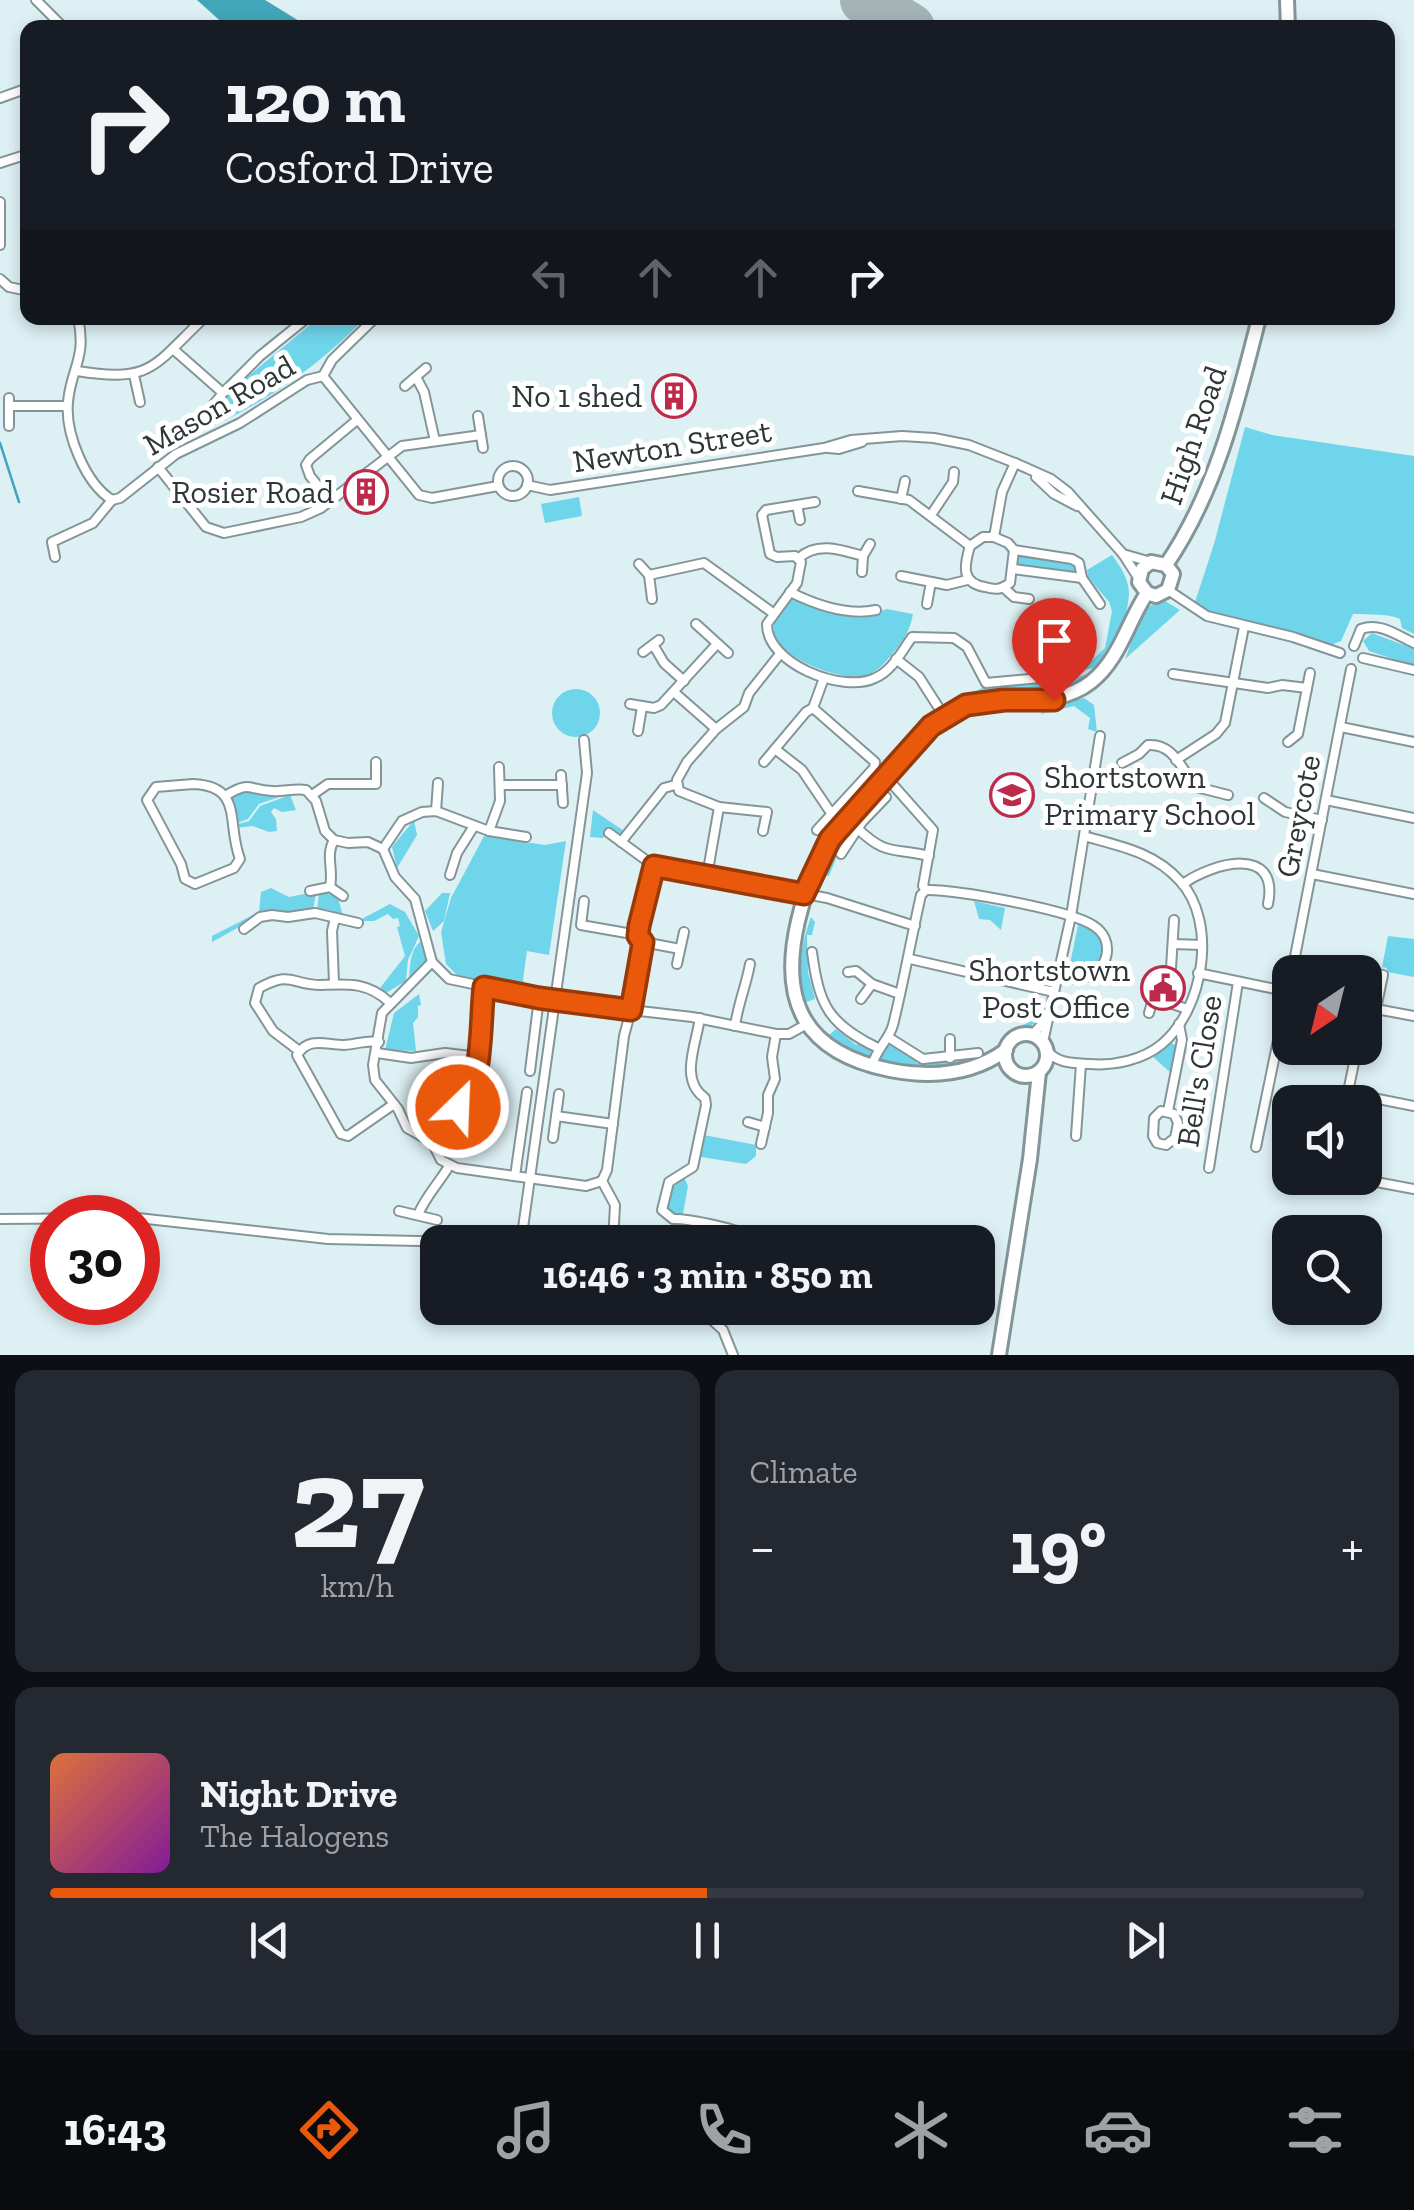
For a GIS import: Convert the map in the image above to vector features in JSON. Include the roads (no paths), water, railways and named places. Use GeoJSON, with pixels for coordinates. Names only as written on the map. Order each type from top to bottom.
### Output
{"type":"FeatureCollection","features":[{"type":"Feature","properties":{"kind":"main road","name":"High Road"},"geometry":{"type":"LineString","coordinates":[[1166,565],[1196,519],[1216,472],[1257,325]]}},
{"type":"Feature","properties":{"kind":"main road"},"geometry":{"type":"LineString","coordinates":[[1151,562],[1166,565],[1173,580],[1168,590],[1160,595],[1147,593],[1139,579],[1142,569],[1151,562]]}},
{"type":"Feature","properties":{"kind":"main road"},"geometry":{"type":"LineString","coordinates":[[1024,1075],[1038,1072],[1046,1063],[1040,1043],[1019,1036],[1006,1050],[935,1074],[872,1066],[834,1051],[806,1024],[794,995],[792,971],[804,894],[830,839],[927,730],[959,707],[1066,696],[1094,680],[1109,665],[1147,593]]}},
{"type":"Feature","properties":{"kind":"main road"},"geometry":{"type":"LineString","coordinates":[[1006,1050],[1010,1068]]}},
{"type":"Feature","properties":{"kind":"main road"},"geometry":{"type":"LineString","coordinates":[[980,1060],[1024,1075],[1037,1097]]}},
{"type":"Feature","properties":{"kind":"main road"},"geometry":{"type":"LineString","coordinates":[[999,1355],[1038,1072]]}},
{"type":"Feature","properties":{"kind":"street"},"geometry":{"type":"LineString","coordinates":[[36,0],[56,20]]}},
{"type":"Feature","properties":{"kind":"street"},"geometry":{"type":"LineString","coordinates":[[0,202],[0,244]]}},
{"type":"Feature","properties":{"kind":"street"},"geometry":{"type":"LineString","coordinates":[[79,325],[82,340],[67,406],[86,468],[112,500]]}},
{"type":"Feature","properties":{"kind":"street"},"geometry":{"type":"LineString","coordinates":[[77,371],[134,375],[161,361],[197,325]]}},
{"type":"Feature","properties":{"kind":"street"},"geometry":{"type":"LineString","coordinates":[[209,410],[260,356],[298,325]]}},
{"type":"Feature","properties":{"kind":"street"},"geometry":{"type":"LineString","coordinates":[[322,376],[332,360],[369,325]]}},
{"type":"Feature","properties":{"kind":"street"},"geometry":{"type":"LineString","coordinates":[[173,349],[223,394]]}},
{"type":"Feature","properties":{"kind":"street"},"geometry":{"type":"LineString","coordinates":[[405,386],[426,368]]}},
{"type":"Feature","properties":{"kind":"street"},"geometry":{"type":"LineString","coordinates":[[134,375],[140,402]]}},
{"type":"Feature","properties":{"kind":"street","name":"Mason Road"},"geometry":{"type":"LineString","coordinates":[[56,556],[52,542],[93,522],[112,500],[120,498],[158,466],[240,423],[307,380],[322,376],[414,490],[425,497],[498,486]]}},
{"type":"Feature","properties":{"kind":"street"},"geometry":{"type":"LineString","coordinates":[[416,378],[424,392],[435,441]]}},
{"type":"Feature","properties":{"kind":"street"},"geometry":{"type":"LineString","coordinates":[[9,426],[9,402],[67,406]]}},
{"type":"Feature","properties":{"kind":"street"},"geometry":{"type":"LineString","coordinates":[[478,416],[483,448]]}},
{"type":"Feature","properties":{"kind":"street"},"geometry":{"type":"LineString","coordinates":[[331,502],[306,465],[358,420]]}},
{"type":"Feature","properties":{"kind":"street"},"geometry":{"type":"LineString","coordinates":[[158,466],[198,518],[214,532],[244,531],[300,516],[331,502],[402,446],[481,434]]}},
{"type":"Feature","properties":{"kind":"street","name":"Newton Street"},"geometry":{"type":"LineString","coordinates":[[528,485],[550,490],[824,448],[843,441],[902,436],[934,438],[969,445],[1032,472],[1054,494],[1080,508],[1124,554],[1139,579]]}},
{"type":"Feature","properties":{"kind":"street"},"geometry":{"type":"LineString","coordinates":[[994,537],[1002,492],[1015,463]]}},
{"type":"Feature","properties":{"kind":"street"},"geometry":{"type":"LineString","coordinates":[[511,466],[524,471],[528,485],[522,493],[504,494],[498,486],[499,475],[511,466]]}},
{"type":"Feature","properties":{"kind":"street"},"geometry":{"type":"LineString","coordinates":[[930,516],[953,477],[964,484]]}},
{"type":"Feature","properties":{"kind":"street"},"geometry":{"type":"LineString","coordinates":[[901,499],[906,481]]}},
{"type":"Feature","properties":{"kind":"street"},"geometry":{"type":"LineString","coordinates":[[858,491],[909,500],[970,546]]}},
{"type":"Feature","properties":{"kind":"street"},"geometry":{"type":"LineString","coordinates":[[816,502],[766,510],[762,519],[770,554],[799,558],[806,552],[829,548],[863,556]]}},
{"type":"Feature","properties":{"kind":"street"},"geometry":{"type":"LineString","coordinates":[[798,504],[800,520]]}},
{"type":"Feature","properties":{"kind":"street"},"geometry":{"type":"LineString","coordinates":[[1014,550],[1010,583],[1004,588],[984,588],[967,580],[964,570],[970,546],[982,536],[994,537],[1014,550],[1072,559],[1079,564],[1082,578],[1100,604]]}},
{"type":"Feature","properties":{"kind":"street"},"geometry":{"type":"LineString","coordinates":[[862,572],[863,556],[870,544]]}},
{"type":"Feature","properties":{"kind":"street"},"geometry":{"type":"LineString","coordinates":[[1124,554],[1151,562]]}},
{"type":"Feature","properties":{"kind":"street"},"geometry":{"type":"LineString","coordinates":[[799,558],[800,577],[773,613],[766,631],[780,654],[824,678],[865,682],[885,672],[916,634],[954,638],[966,647],[986,683],[1050,677]]}},
{"type":"Feature","properties":{"kind":"street"},"geometry":{"type":"LineString","coordinates":[[648,575],[704,563],[773,613]]}},
{"type":"Feature","properties":{"kind":"street"},"geometry":{"type":"LineString","coordinates":[[639,564],[648,575],[652,599]]}},
{"type":"Feature","properties":{"kind":"street"},"geometry":{"type":"LineString","coordinates":[[1013,569],[1082,578]]}},
{"type":"Feature","properties":{"kind":"street"},"geometry":{"type":"LineString","coordinates":[[902,576],[956,585],[967,580]]}},
{"type":"Feature","properties":{"kind":"street"},"geometry":{"type":"LineString","coordinates":[[926,604],[931,582]]}},
{"type":"Feature","properties":{"kind":"street"},"geometry":{"type":"LineString","coordinates":[[1004,588],[1014,597],[1029,600]]}},
{"type":"Feature","properties":{"kind":"street"},"geometry":{"type":"LineString","coordinates":[[1168,590],[1194,610],[1340,654]]}},
{"type":"Feature","properties":{"kind":"street"},"geometry":{"type":"LineString","coordinates":[[790,592],[835,610],[876,610]]}},
{"type":"Feature","properties":{"kind":"street"},"geometry":{"type":"LineString","coordinates":[[696,624],[728,653]]}},
{"type":"Feature","properties":{"kind":"street"},"geometry":{"type":"LineString","coordinates":[[1354,646],[1356,635],[1368,626],[1380,626],[1414,643]]}},
{"type":"Feature","properties":{"kind":"street"},"geometry":{"type":"LineString","coordinates":[[1176,760],[1221,729],[1228,715],[1244,627]]}},
{"type":"Feature","properties":{"kind":"street"},"geometry":{"type":"LineString","coordinates":[[644,652],[656,643],[664,663],[684,681]]}},
{"type":"Feature","properties":{"kind":"street"},"geometry":{"type":"LineString","coordinates":[[630,704],[661,705],[717,644]]}},
{"type":"Feature","properties":{"kind":"street"},"geometry":{"type":"LineString","coordinates":[[1354,646],[1361,650],[1363,658],[1351,669],[1341,663],[1340,654],[1344,648],[1354,646]]}},
{"type":"Feature","properties":{"kind":"street"},"geometry":{"type":"LineString","coordinates":[[676,785],[687,762],[716,729],[744,707],[749,693],[780,654]]}},
{"type":"Feature","properties":{"kind":"street"},"geometry":{"type":"LineString","coordinates":[[1363,658],[1414,670]]}},
{"type":"Feature","properties":{"kind":"street"},"geometry":{"type":"LineString","coordinates":[[896,660],[919,678],[944,716]]}},
{"type":"Feature","properties":{"kind":"street"},"geometry":{"type":"LineString","coordinates":[[1029,664],[1034,678]]}},
{"type":"Feature","properties":{"kind":"street","name":"Greycote"},"geometry":{"type":"LineString","coordinates":[[1295,955],[1351,669]]}},
{"type":"Feature","properties":{"kind":"street"},"geometry":{"type":"LineString","coordinates":[[1304,745],[1298,734],[1310,673]]}},
{"type":"Feature","properties":{"kind":"street"},"geometry":{"type":"LineString","coordinates":[[1173,674],[1268,688],[1307,688]]}},
{"type":"Feature","properties":{"kind":"street"},"geometry":{"type":"LineString","coordinates":[[764,762],[813,708],[824,678]]}},
{"type":"Feature","properties":{"kind":"street"},"geometry":{"type":"LineString","coordinates":[[675,693],[716,729]]}},
{"type":"Feature","properties":{"kind":"street"},"geometry":{"type":"LineString","coordinates":[[638,731],[642,707]]}},
{"type":"Feature","properties":{"kind":"street"},"geometry":{"type":"LineString","coordinates":[[813,708],[875,762],[874,768],[817,830]]}},
{"type":"Feature","properties":{"kind":"street"},"geometry":{"type":"LineString","coordinates":[[1341,727],[1414,742]]}},
{"type":"Feature","properties":{"kind":"street"},"geometry":{"type":"LineString","coordinates":[[1288,742],[1298,734]]}},
{"type":"Feature","properties":{"kind":"street"},"geometry":{"type":"LineString","coordinates":[[1084,836],[1146,854],[1183,884],[1195,908],[1202,944],[1188,1009],[1178,1024],[1164,1042],[1141,1056],[1116,1064],[1061,1062],[1040,1043],[1071,916],[1100,736]]}},
{"type":"Feature","properties":{"kind":"street"},"geometry":{"type":"LineString","coordinates":[[523,1225],[586,773],[584,740]]}},
{"type":"Feature","properties":{"kind":"street"},"geometry":{"type":"LineString","coordinates":[[1122,762],[1139,754],[1145,740],[1166,747],[1196,788],[1228,795]]}},
{"type":"Feature","properties":{"kind":"street"},"geometry":{"type":"LineString","coordinates":[[774,749],[802,770],[832,813]]}},
{"type":"Feature","properties":{"kind":"street"},"geometry":{"type":"LineString","coordinates":[[312,795],[328,784],[376,784],[376,762]]}},
{"type":"Feature","properties":{"kind":"street"},"geometry":{"type":"LineString","coordinates":[[489,831],[500,801],[499,767]]}},
{"type":"Feature","properties":{"kind":"street"},"geometry":{"type":"LineString","coordinates":[[886,777],[933,830],[923,886],[926,890]]}},
{"type":"Feature","properties":{"kind":"street"},"geometry":{"type":"LineString","coordinates":[[501,785],[562,780],[563,804]]}},
{"type":"Feature","properties":{"kind":"street"},"geometry":{"type":"LineString","coordinates":[[436,811],[438,783]]}},
{"type":"Feature","properties":{"kind":"street"},"geometry":{"type":"LineString","coordinates":[[210,784],[226,796],[232,804],[238,864],[200,884],[189,883],[161,824],[150,810],[150,792],[156,788],[210,784]]}},
{"type":"Feature","properties":{"kind":"street"},"geometry":{"type":"LineString","coordinates":[[226,796],[252,785],[272,792],[306,790],[312,795],[325,831],[334,840],[368,842],[383,850],[395,877],[414,900],[432,962],[449,979],[539,998],[700,1018],[776,1034],[789,1034],[806,1024]]}},
{"type":"Feature","properties":{"kind":"street"},"geometry":{"type":"LineString","coordinates":[[676,785],[679,791],[720,808],[767,812],[764,831]]}},
{"type":"Feature","properties":{"kind":"street"},"geometry":{"type":"LineString","coordinates":[[621,842],[664,788],[676,785]]}},
{"type":"Feature","properties":{"kind":"street"},"geometry":{"type":"LineString","coordinates":[[841,854],[886,797]]}},
{"type":"Feature","properties":{"kind":"street"},"geometry":{"type":"LineString","coordinates":[[1264,798],[1285,812],[1322,820]]}},
{"type":"Feature","properties":{"kind":"street"},"geometry":{"type":"LineString","coordinates":[[1326,800],[1414,818]]}},
{"type":"Feature","properties":{"kind":"street"},"geometry":{"type":"LineString","coordinates":[[707,876],[720,808]]}},
{"type":"Feature","properties":{"kind":"street"},"geometry":{"type":"LineString","coordinates":[[383,850],[402,821],[422,812],[436,811],[489,831],[526,837]]}},
{"type":"Feature","properties":{"kind":"street"},"geometry":{"type":"LineString","coordinates":[[450,875],[457,853],[474,826]]}},
{"type":"Feature","properties":{"kind":"street"},"geometry":{"type":"LineString","coordinates":[[858,828],[885,850],[929,856]]}},
{"type":"Feature","properties":{"kind":"street"},"geometry":{"type":"LineString","coordinates":[[609,833],[654,866],[846,903],[914,926]]}},
{"type":"Feature","properties":{"kind":"street"},"geometry":{"type":"LineString","coordinates":[[330,886],[328,850],[334,840]]}},
{"type":"Feature","properties":{"kind":"street"},"geometry":{"type":"LineString","coordinates":[[1183,884],[1209,869],[1239,864],[1259,868],[1274,877],[1268,904]]}},
{"type":"Feature","properties":{"kind":"street"},"geometry":{"type":"LineString","coordinates":[[602,1182],[654,866]]}},
{"type":"Feature","properties":{"kind":"street"},"geometry":{"type":"LineString","coordinates":[[1312,874],[1414,894]]}},
{"type":"Feature","properties":{"kind":"street"},"geometry":{"type":"LineString","coordinates":[[310,891],[330,886]]}},
{"type":"Feature","properties":{"kind":"street"},"geometry":{"type":"LineString","coordinates":[[330,886],[342,896]]}},
{"type":"Feature","properties":{"kind":"street"},"geometry":{"type":"LineString","coordinates":[[926,890],[1071,916],[1100,930],[1108,955],[1090,976],[1058,977]]}},
{"type":"Feature","properties":{"kind":"street"},"geometry":{"type":"LineString","coordinates":[[872,1066],[894,1020],[914,926],[926,890]]}},
{"type":"Feature","properties":{"kind":"street"},"geometry":{"type":"LineString","coordinates":[[584,900],[581,925],[680,950]]}},
{"type":"Feature","properties":{"kind":"street"},"geometry":{"type":"LineString","coordinates":[[244,929],[260,917],[272,915],[315,913],[358,922]]}},
{"type":"Feature","properties":{"kind":"street"},"geometry":{"type":"LineString","coordinates":[[334,983],[335,918]]}},
{"type":"Feature","properties":{"kind":"street"},"geometry":{"type":"LineString","coordinates":[[1171,968],[1174,920]]}},
{"type":"Feature","properties":{"kind":"street"},"geometry":{"type":"LineString","coordinates":[[677,964],[684,932]]}},
{"type":"Feature","properties":{"kind":"street"},"geometry":{"type":"LineString","coordinates":[[1173,944],[1202,944]]}},
{"type":"Feature","properties":{"kind":"street"},"geometry":{"type":"LineString","coordinates":[[812,952],[821,999],[837,1024],[878,1048]]}},
{"type":"Feature","properties":{"kind":"street"},"geometry":{"type":"LineString","coordinates":[[910,958],[1054,992]]}},
{"type":"Feature","properties":{"kind":"street"},"geometry":{"type":"LineString","coordinates":[[432,962],[382,1013],[373,1065],[375,1080],[407,1128],[432,1142],[441,1160],[449,1166],[586,1186],[602,1182]]}},
{"type":"Feature","properties":{"kind":"street"},"geometry":{"type":"LineString","coordinates":[[735,1026],[750,964]]}},
{"type":"Feature","properties":{"kind":"street"},"geometry":{"type":"LineString","coordinates":[[848,972],[856,971],[872,984],[900,994]]}},
{"type":"Feature","properties":{"kind":"street"},"geometry":{"type":"LineString","coordinates":[[1198,974],[1272,987]]}},
{"type":"Feature","properties":{"kind":"street"},"geometry":{"type":"LineString","coordinates":[[815,979],[830,976]]}},
{"type":"Feature","properties":{"kind":"street"},"geometry":{"type":"LineString","coordinates":[[390,1002],[355,983],[318,985],[288,977],[270,982],[256,993],[255,1003],[267,1024],[298,1050],[300,1064],[341,1134],[348,1136],[394,1104]]}},
{"type":"Feature","properties":{"kind":"street","name":"Bell's Close"},"geometry":{"type":"LineString","coordinates":[[1209,1168],[1238,982]]}},
{"type":"Feature","properties":{"kind":"street"},"geometry":{"type":"LineString","coordinates":[[861,999],[872,984]]}},
{"type":"Feature","properties":{"kind":"street"},"geometry":{"type":"LineString","coordinates":[[421,1136],[426,1125],[468,1100],[479,1056],[484,987]]}},
{"type":"Feature","properties":{"kind":"street"},"geometry":{"type":"LineString","coordinates":[[530,1071],[539,998]]}},
{"type":"Feature","properties":{"kind":"street"},"geometry":{"type":"LineString","coordinates":[[1149,1013],[1152,1002],[1158,1000],[1188,1009]]}},
{"type":"Feature","properties":{"kind":"street"},"geometry":{"type":"LineString","coordinates":[[1382,1010],[1414,1016]]}},
{"type":"Feature","properties":{"kind":"street"},"geometry":{"type":"LineString","coordinates":[[700,1018],[690,1078],[706,1104],[696,1158],[687,1173],[668,1182],[662,1210],[673,1219],[684,1218],[702,1225]]}},
{"type":"Feature","properties":{"kind":"street"},"geometry":{"type":"LineString","coordinates":[[1168,1111],[1182,1040],[1178,1024]]}},
{"type":"Feature","properties":{"kind":"street"},"geometry":{"type":"LineString","coordinates":[[762,1144],[768,1095],[775,1078],[772,1058],[776,1034]]}},
{"type":"Feature","properties":{"kind":"street"},"geometry":{"type":"LineString","coordinates":[[888,1036],[917,1057],[980,1060]]}},
{"type":"Feature","properties":{"kind":"street"},"geometry":{"type":"LineString","coordinates":[[950,1039],[950,1058]]}},
{"type":"Feature","properties":{"kind":"street"},"geometry":{"type":"LineString","coordinates":[[298,1050],[318,1042],[380,1042]]}},
{"type":"Feature","properties":{"kind":"street"},"geometry":{"type":"LineString","coordinates":[[377,1053],[411,1058],[445,1053],[479,1056]]}},
{"type":"Feature","properties":{"kind":"street"},"geometry":{"type":"LineString","coordinates":[[1076,1136],[1081,1064]]}},
{"type":"Feature","properties":{"kind":"street"},"geometry":{"type":"LineString","coordinates":[[1256,1148],[1273,1065]]}},
{"type":"Feature","properties":{"kind":"street"},"geometry":{"type":"LineString","coordinates":[[515,1176],[528,1092]]}},
{"type":"Feature","properties":{"kind":"street"},"geometry":{"type":"LineString","coordinates":[[553,1138],[559,1094]]}},
{"type":"Feature","properties":{"kind":"street"},"geometry":{"type":"LineString","coordinates":[[1382,1102],[1414,1106]]}},
{"type":"Feature","properties":{"kind":"street"},"geometry":{"type":"LineString","coordinates":[[1168,1111],[1178,1122],[1175,1138],[1163,1145],[1152,1136],[1152,1125],[1156,1116],[1168,1111]]}},
{"type":"Feature","properties":{"kind":"street"},"geometry":{"type":"LineString","coordinates":[[556,1116],[613,1124]]}},
{"type":"Feature","properties":{"kind":"street"},"geometry":{"type":"LineString","coordinates":[[748,1122],[766,1126]]}},
{"type":"Feature","properties":{"kind":"street"},"geometry":{"type":"LineString","coordinates":[[1078,1123],[1091,1126]]}},
{"type":"Feature","properties":{"kind":"street"},"geometry":{"type":"LineString","coordinates":[[1215,1128],[1227,1130]]}},
{"type":"Feature","properties":{"kind":"street"},"geometry":{"type":"LineString","coordinates":[[418,1215],[424,1199],[449,1166]]}},
{"type":"Feature","properties":{"kind":"street"},"geometry":{"type":"LineString","coordinates":[[602,1182],[615,1205],[614,1225]]}},
{"type":"Feature","properties":{"kind":"street"},"geometry":{"type":"LineString","coordinates":[[1382,1183],[1414,1189]]}},
{"type":"Feature","properties":{"kind":"street"},"geometry":{"type":"LineString","coordinates":[[399,1211],[438,1220]]}},
{"type":"Feature","properties":{"kind":"street"},"geometry":{"type":"LineString","coordinates":[[0,1219],[30,1219]]}},
{"type":"Feature","properties":{"kind":"street"},"geometry":{"type":"LineString","coordinates":[[160,1221],[290,1237],[420,1241]]}},
{"type":"Feature","properties":{"kind":"street"},"geometry":{"type":"LineString","coordinates":[[718,1325],[733,1355]]}},
{"type":"Feature","properties":{"kind":"waterway"},"geometry":{"type":"LineString","coordinates":[[0,443],[19,502]]}},
{"type":"Feature","properties":{"kind":"place","name":"No 1 shed"},"geometry":{"type":"Point","coordinates":[674,396]}},
{"type":"Feature","properties":{"kind":"place","name":"Rosier Road"},"geometry":{"type":"Point","coordinates":[366,492]}},
{"type":"Feature","properties":{"kind":"place","name":"Shortstown Primary School"},"geometry":{"type":"Point","coordinates":[1012,795]}},
{"type":"Feature","properties":{"kind":"place","name":"Shortstown Post Office"},"geometry":{"type":"Point","coordinates":[1163,988]}}]}
